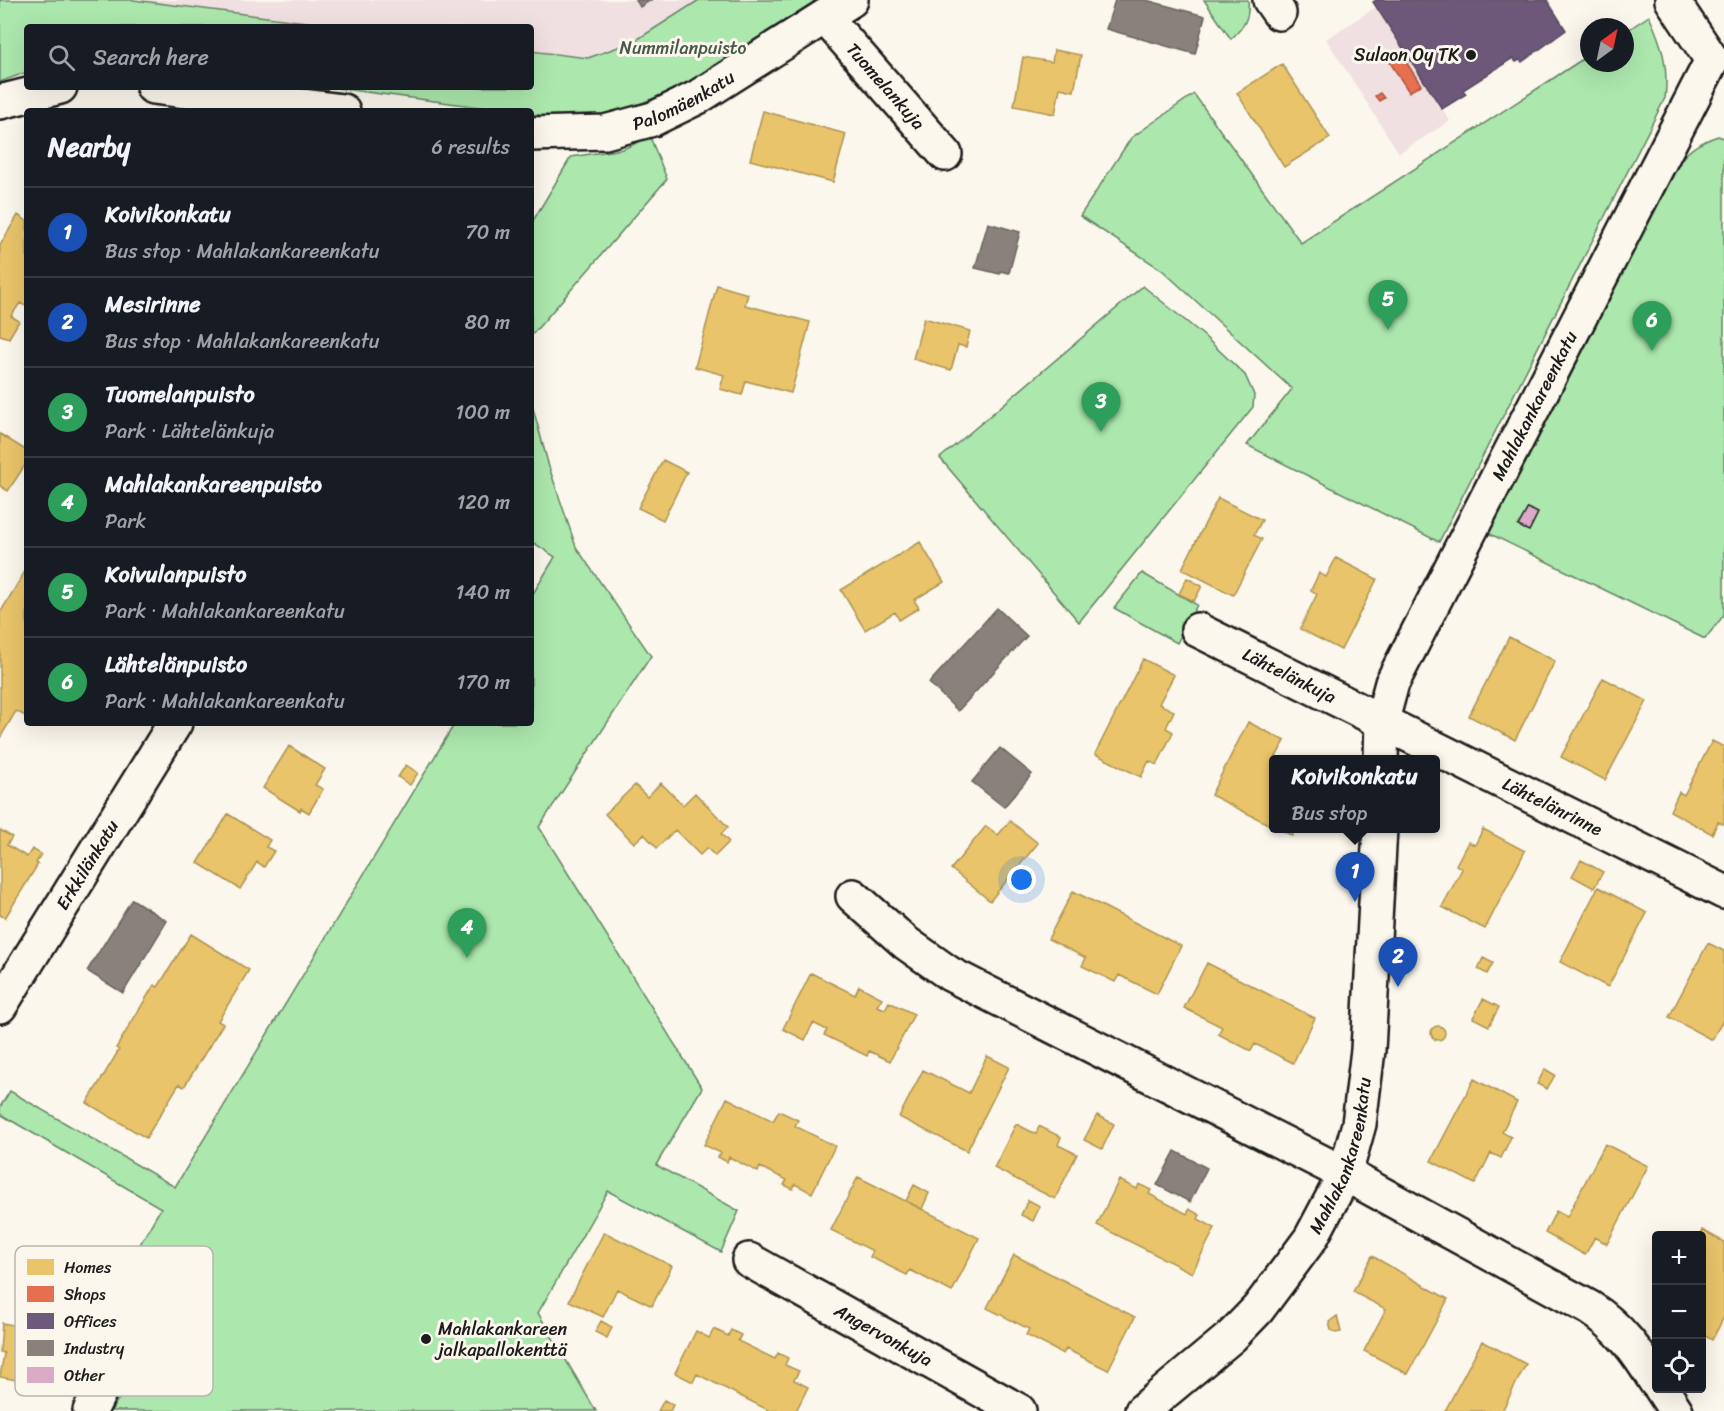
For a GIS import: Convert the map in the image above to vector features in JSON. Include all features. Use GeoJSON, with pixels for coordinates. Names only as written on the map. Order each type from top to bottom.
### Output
{"type":"FeatureCollection","features":[{"type":"Feature","properties":{"kind":"street"},"geometry":{"type":"LineString","coordinates":[[1672,0],[1718,67]]}},
{"type":"Feature","properties":{"kind":"street","name":"Palomäenkatu"},"geometry":{"type":"LineString","coordinates":[[534,134],[605,132],[653,119],[698,97],[838,8]]}},
{"type":"Feature","properties":{"kind":"street","name":"Tuomelankuja"},"geometry":{"type":"LineString","coordinates":[[838,8],[945,154]]}},
{"type":"Feature","properties":{"kind":"street","name":"Mahlakankareenkatu"},"geometry":{"type":"LineString","coordinates":[[1381,755],[1382,720],[1392,683],[1718,67]]}},
{"type":"Feature","properties":{"kind":"street"},"geometry":{"type":"LineString","coordinates":[[0,102],[48,90]]}},
{"type":"Feature","properties":{"kind":"street"},"geometry":{"type":"LineString","coordinates":[[170,90],[254,105],[298,108]]}},
{"type":"Feature","properties":{"kind":"street","name":"Lähtelänkuja"},"geometry":{"type":"LineString","coordinates":[[1198,630],[1382,720]]}},
{"type":"Feature","properties":{"kind":"street","name":"Lähtelänrinne"},"geometry":{"type":"LineString","coordinates":[[1382,720],[1724,892]]}},
{"type":"Feature","properties":{"kind":"street","name":"Erkkilänkatu"},"geometry":{"type":"LineString","coordinates":[[0,1006],[173,726]]}},
{"type":"Feature","properties":{"kind":"street","name":"Mahlakankareenkatu"},"geometry":{"type":"LineString","coordinates":[[1143,1411],[1231,1337],[1258,1309],[1311,1238],[1345,1174],[1359,1124],[1368,1050],[1380,833]]}},
{"type":"Feature","properties":{"kind":"street"},"geometry":{"type":"LineString","coordinates":[[853,896],[906,943],[950,974],[1345,1174],[1605,1318],[1635,1349],[1652,1376]]}},
{"type":"Feature","properties":{"kind":"street","name":"Angervonkuja"},"geometry":{"type":"LineString","coordinates":[[749,1260],[1019,1411]]}},
{"type":"Feature","properties":{"kind":"street"},"geometry":{"type":"LineString","coordinates":[[1664,1393],[1676,1411]]}},
{"type":"Feature","properties":{"kind":"shaded area"},"geometry":{"type":"Polygon","coordinates":[[[134,0],[705,0],[635,41],[588,58],[534,51],[534,24],[322,24],[134,0]]]}},
{"type":"Feature","properties":{"kind":"shaded area"},"geometry":{"type":"Polygon","coordinates":[[[1376,7],[1450,121],[1399,153],[1326,39],[1376,7]]]}},
{"type":"Feature","properties":{"kind":"green space"},"geometry":{"type":"Polygon","coordinates":[[[0,0],[134,0],[322,24],[24,24],[24,73],[0,82],[0,0]]]}},
{"type":"Feature","properties":{"kind":"green space","name":"Nummilanpuisto"},"geometry":{"type":"Polygon","coordinates":[[[699,0],[817,0],[705,73],[645,102],[613,112],[581,117],[556,117],[534,114],[534,108],[487,108],[351,90],[534,90],[534,51],[588,58],[635,41],[699,0]]]}},
{"type":"Feature","properties":{"kind":"green space"},"geometry":{"type":"Polygon","coordinates":[[[1204,0],[1248,0],[1245,22],[1231,39],[1204,0]]]}},
{"type":"Feature","properties":{"kind":"green space"},"geometry":{"type":"Polygon","coordinates":[[[1649,16],[1658,36],[1666,76],[1665,98],[1439,542],[1247,445],[1292,389],[1162,270],[1080,216],[1131,138],[1194,94],[1301,243],[1580,61],[1580,72],[1634,72],[1634,26],[1649,16]]]}},
{"type":"Feature","properties":{"kind":"green space"},"geometry":{"type":"Polygon","coordinates":[[[1718,136],[1724,138],[1724,615],[1705,639],[1488,533],[1674,169],[1693,148],[1718,136]]]}},
{"type":"Feature","properties":{"kind":"green space"},"geometry":{"type":"Polygon","coordinates":[[[650,137],[667,179],[534,333],[534,219],[571,157],[623,149],[650,137]]]}},
{"type":"Feature","properties":{"kind":"green space"},"geometry":{"type":"Polygon","coordinates":[[[1143,286],[1203,335],[1245,375],[1254,395],[1253,407],[1079,622],[940,458],[1143,286]]]}},
{"type":"Feature","properties":{"kind":"green space"},"geometry":{"type":"Polygon","coordinates":[[[534,412],[549,467],[576,547],[651,656],[539,827],[702,1088],[656,1165],[739,1211],[721,1252],[608,1191],[538,1313],[596,1411],[111,1411],[123,1396],[213,1396],[213,1246],[139,1246],[161,1208],[0,1114],[0,1107],[10,1091],[175,1187],[453,726],[534,726],[534,592],[555,557],[534,543],[534,412]]]}},
{"type":"Feature","properties":{"kind":"green space"},"geometry":{"type":"Polygon","coordinates":[[[1142,573],[1197,605],[1177,643],[1114,608],[1142,573]]]}},
{"type":"Feature","properties":{"kind":"building: Homes"},"geometry":{"type":"Polygon","coordinates":[[[1054,50],[1081,55],[1074,91],[1060,88],[1055,114],[1014,106],[1023,57],[1052,62],[1054,50]]]}},
{"type":"Feature","properties":{"kind":"building: Homes"},"geometry":{"type":"Polygon","coordinates":[[[1282,64],[1330,138],[1284,167],[1237,93],[1282,64]]]}},
{"type":"Feature","properties":{"kind":"building: Homes"},"geometry":{"type":"Polygon","coordinates":[[[763,111],[846,134],[833,182],[750,160],[763,111]]]}},
{"type":"Feature","properties":{"kind":"building: Homes"},"geometry":{"type":"Polygon","coordinates":[[[18,215],[24,219],[24,305],[20,303],[11,316],[19,321],[9,338],[0,335],[0,245],[18,215]]]}},
{"type":"Feature","properties":{"kind":"building: Homes"},"geometry":{"type":"Polygon","coordinates":[[[717,285],[748,294],[745,305],[810,322],[791,393],[746,381],[742,395],[720,389],[724,375],[695,367],[717,285]]]}},
{"type":"Feature","properties":{"kind":"building: Homes"},"geometry":{"type":"Polygon","coordinates":[[[924,318],[970,331],[966,347],[958,345],[951,370],[913,359],[924,318]]]}},
{"type":"Feature","properties":{"kind":"building: Homes"},"geometry":{"type":"Polygon","coordinates":[[[0,434],[24,449],[24,467],[8,491],[0,486],[0,434]]]}},
{"type":"Feature","properties":{"kind":"building: Homes"},"geometry":{"type":"Polygon","coordinates":[[[663,460],[687,472],[663,520],[638,508],[663,460]]]}},
{"type":"Feature","properties":{"kind":"building: Homes"},"geometry":{"type":"Polygon","coordinates":[[[1218,498],[1262,520],[1254,535],[1262,539],[1233,595],[1182,569],[1218,498]]]}},
{"type":"Feature","properties":{"kind":"building: Homes"},"geometry":{"type":"Polygon","coordinates":[[[920,542],[944,582],[914,600],[919,608],[899,620],[895,612],[865,630],[841,590],[920,542]]]}},
{"type":"Feature","properties":{"kind":"building: Homes"},"geometry":{"type":"Polygon","coordinates":[[[1336,558],[1377,579],[1341,650],[1300,629],[1317,594],[1311,590],[1319,573],[1326,577],[1336,558]]]}},
{"type":"Feature","properties":{"kind":"building: Homes"},"geometry":{"type":"Polygon","coordinates":[[[24,573],[24,715],[16,711],[0,738],[0,613],[24,573]]]}},
{"type":"Feature","properties":{"kind":"building: Homes"},"geometry":{"type":"Polygon","coordinates":[[[1187,578],[1202,586],[1194,601],[1179,594],[1187,578]]]}},
{"type":"Feature","properties":{"kind":"building: Homes"},"geometry":{"type":"Polygon","coordinates":[[[1509,637],[1555,661],[1515,740],[1469,716],[1509,637]]]}},
{"type":"Feature","properties":{"kind":"building: Homes"},"geometry":{"type":"Polygon","coordinates":[[[1143,659],[1174,675],[1159,704],[1174,711],[1166,728],[1173,732],[1157,765],[1149,761],[1141,777],[1095,754],[1143,659]]]}},
{"type":"Feature","properties":{"kind":"building: Homes"},"geometry":{"type":"Polygon","coordinates":[[[1603,678],[1647,701],[1605,780],[1561,757],[1603,678]]]}},
{"type":"Feature","properties":{"kind":"building: Homes"},"geometry":{"type":"Polygon","coordinates":[[[1248,722],[1285,741],[1277,755],[1269,755],[1269,824],[1211,795],[1248,722]]]}},
{"type":"Feature","properties":{"kind":"building: Homes"},"geometry":{"type":"Polygon","coordinates":[[[1712,741],[1724,747],[1724,822],[1723,824],[1718,822],[1712,834],[1670,811],[1679,792],[1684,795],[1712,741]]]}},
{"type":"Feature","properties":{"kind":"building: Homes"},"geometry":{"type":"Polygon","coordinates":[[[289,746],[325,769],[315,785],[323,789],[309,813],[301,808],[300,811],[263,788],[289,746]]]}},
{"type":"Feature","properties":{"kind":"building: Homes"},"geometry":{"type":"Polygon","coordinates":[[[406,765],[418,773],[410,785],[398,777],[406,765]]]}},
{"type":"Feature","properties":{"kind":"building: Homes"},"geometry":{"type":"Polygon","coordinates":[[[661,783],[683,805],[695,793],[728,827],[721,834],[729,842],[715,856],[707,848],[700,855],[675,830],[657,848],[644,834],[634,843],[605,814],[635,785],[647,797],[661,783]]]}},
{"type":"Feature","properties":{"kind":"building: Homes"},"geometry":{"type":"Polygon","coordinates":[[[228,814],[270,840],[266,847],[274,851],[264,867],[257,862],[240,889],[198,863],[228,814]]]}},
{"type":"Feature","properties":{"kind":"building: Homes"},"geometry":{"type":"Polygon","coordinates":[[[1010,821],[1038,843],[990,901],[951,869],[986,826],[998,835],[1010,821]]]}},
{"type":"Feature","properties":{"kind":"building: Homes"},"geometry":{"type":"Polygon","coordinates":[[[1483,829],[1525,851],[1485,929],[1442,907],[1462,869],[1456,865],[1468,842],[1475,845],[1483,829]]]}},
{"type":"Feature","properties":{"kind":"building: Homes"},"geometry":{"type":"Polygon","coordinates":[[[0,830],[12,837],[7,845],[27,857],[32,849],[41,854],[36,863],[38,864],[5,918],[0,915],[0,830]]]}},
{"type":"Feature","properties":{"kind":"building: Homes"},"geometry":{"type":"Polygon","coordinates":[[[1581,860],[1603,872],[1594,888],[1572,876],[1581,860]]]}},
{"type":"Feature","properties":{"kind":"building: Homes"},"geometry":{"type":"Polygon","coordinates":[[[1598,887],[1647,913],[1608,987],[1560,962],[1598,887]]]}},
{"type":"Feature","properties":{"kind":"building: Homes"},"geometry":{"type":"Polygon","coordinates":[[[1073,891],[1181,946],[1157,994],[1119,975],[1115,982],[1082,966],[1086,958],[1048,939],[1073,891]]]}},
{"type":"Feature","properties":{"kind":"building: Homes"},"geometry":{"type":"Polygon","coordinates":[[[191,934],[249,970],[218,1021],[223,1024],[184,1087],[179,1084],[146,1138],[87,1103],[119,1050],[116,1048],[154,985],[158,987],[191,934]]]}},
{"type":"Feature","properties":{"kind":"building: Homes"},"geometry":{"type":"Polygon","coordinates":[[[1708,943],[1724,951],[1724,1018],[1712,1040],[1669,1017],[1708,943]]]}},
{"type":"Feature","properties":{"kind":"building: Homes"},"geometry":{"type":"Polygon","coordinates":[[[1483,958],[1493,963],[1487,974],[1478,969],[1483,958]]]}},
{"type":"Feature","properties":{"kind":"building: Homes"},"geometry":{"type":"Polygon","coordinates":[[[1207,963],[1315,1018],[1293,1063],[1255,1044],[1251,1051],[1218,1034],[1222,1027],[1184,1008],[1207,963]]]}},
{"type":"Feature","properties":{"kind":"building: Homes"},"geometry":{"type":"Polygon","coordinates":[[[811,973],[855,995],[859,986],[882,998],[877,1006],[885,1009],[889,1002],[914,1014],[890,1061],[869,1051],[867,1056],[824,1035],[827,1030],[813,1023],[805,1040],[783,1029],[811,973]]]}},
{"type":"Feature","properties":{"kind":"building: Homes"},"geometry":{"type":"Polygon","coordinates":[[[1483,999],[1499,1007],[1489,1026],[1473,1018],[1483,999]]]}},
{"type":"Feature","properties":{"kind":"building: Homes"},"geometry":{"type":"Polygon","coordinates":[[[1435,1026],[1441,1026],[1445,1033],[1441,1040],[1435,1040],[1431,1036],[1431,1030],[1435,1026]]]}},
{"type":"Feature","properties":{"kind":"building: Homes"},"geometry":{"type":"Polygon","coordinates":[[[987,1056],[1009,1067],[967,1151],[899,1117],[923,1070],[969,1093],[987,1056]]]}},
{"type":"Feature","properties":{"kind":"building: Homes"},"geometry":{"type":"Polygon","coordinates":[[[1545,1069],[1555,1075],[1547,1089],[1537,1084],[1545,1069]]]}},
{"type":"Feature","properties":{"kind":"building: Homes"},"geometry":{"type":"Polygon","coordinates":[[[1474,1079],[1517,1102],[1502,1132],[1511,1137],[1501,1158],[1491,1153],[1475,1184],[1431,1161],[1474,1079]]]}},
{"type":"Feature","properties":{"kind":"building: Homes"},"geometry":{"type":"Polygon","coordinates":[[[727,1098],[773,1121],[779,1111],[798,1120],[795,1126],[835,1146],[812,1193],[795,1184],[793,1189],[784,1185],[787,1180],[760,1167],[758,1172],[729,1157],[727,1162],[718,1157],[721,1153],[704,1145],[727,1098]]]}},
{"type":"Feature","properties":{"kind":"building: Homes"},"geometry":{"type":"Polygon","coordinates":[[[1097,1115],[1114,1124],[1102,1149],[1084,1140],[1097,1115]]]}},
{"type":"Feature","properties":{"kind":"building: Homes"},"geometry":{"type":"Polygon","coordinates":[[[1016,1124],[1036,1134],[1039,1126],[1061,1137],[1058,1145],[1077,1154],[1055,1199],[994,1168],[1016,1124]]]}},
{"type":"Feature","properties":{"kind":"building: Homes"},"geometry":{"type":"Polygon","coordinates":[[[1605,1144],[1648,1166],[1607,1244],[1595,1237],[1585,1255],[1545,1233],[1556,1211],[1567,1217],[1605,1144]]]}},
{"type":"Feature","properties":{"kind":"building: Homes"},"geometry":{"type":"Polygon","coordinates":[[[858,1177],[979,1238],[952,1292],[910,1270],[907,1275],[870,1257],[873,1251],[831,1230],[858,1177]]]}},
{"type":"Feature","properties":{"kind":"building: Homes"},"geometry":{"type":"Polygon","coordinates":[[[1119,1180],[1137,1189],[1139,1184],[1151,1190],[1149,1194],[1187,1214],[1189,1209],[1200,1215],[1198,1219],[1215,1228],[1192,1273],[1097,1225],[1119,1180]]]}},
{"type":"Feature","properties":{"kind":"building: Homes"},"geometry":{"type":"Polygon","coordinates":[[[914,1185],[929,1193],[922,1209],[906,1201],[914,1185]]]}},
{"type":"Feature","properties":{"kind":"building: Homes"},"geometry":{"type":"Polygon","coordinates":[[[1028,1200],[1040,1206],[1033,1221],[1021,1215],[1028,1200]]]}},
{"type":"Feature","properties":{"kind":"building: Homes"},"geometry":{"type":"Polygon","coordinates":[[[604,1232],[672,1266],[652,1306],[617,1289],[603,1317],[569,1301],[604,1232]]]}},
{"type":"Feature","properties":{"kind":"building: Homes"},"geometry":{"type":"Polygon","coordinates":[[[1706,1232],[1724,1242],[1724,1317],[1712,1340],[1706,1336],[1706,1232]]]}},
{"type":"Feature","properties":{"kind":"building: Homes"},"geometry":{"type":"Polygon","coordinates":[[[1014,1255],[1135,1317],[1108,1370],[1066,1349],[1063,1354],[1026,1335],[1029,1329],[987,1308],[1014,1255]]]}},
{"type":"Feature","properties":{"kind":"building: Homes"},"geometry":{"type":"Polygon","coordinates":[[[1372,1256],[1448,1299],[1408,1374],[1364,1351],[1386,1309],[1353,1292],[1372,1256]]]}},
{"type":"Feature","properties":{"kind":"building: Homes"},"geometry":{"type":"Polygon","coordinates":[[[1337,1316],[1341,1332],[1336,1333],[1331,1330],[1329,1322],[1337,1316]]]}},
{"type":"Feature","properties":{"kind":"building: Homes"},"geometry":{"type":"Polygon","coordinates":[[[601,1321],[612,1327],[607,1338],[595,1332],[601,1321]]]}},
{"type":"Feature","properties":{"kind":"building: Homes"},"geometry":{"type":"Polygon","coordinates":[[[2,1323],[15,1325],[15,1380],[0,1377],[4,1353],[0,1352],[2,1323]]]}},
{"type":"Feature","properties":{"kind":"building: Homes"},"geometry":{"type":"Polygon","coordinates":[[[714,1329],[728,1336],[731,1330],[741,1335],[738,1341],[775,1359],[778,1353],[788,1358],[785,1365],[799,1371],[794,1380],[808,1387],[796,1411],[770,1411],[697,1374],[693,1382],[675,1373],[696,1331],[709,1338],[714,1329]]]}},
{"type":"Feature","properties":{"kind":"building: Homes"},"geometry":{"type":"Polygon","coordinates":[[[1482,1341],[1526,1364],[1502,1411],[1445,1411],[1482,1341]]]}},
{"type":"Feature","properties":{"kind":"building: Homes"},"geometry":{"type":"Polygon","coordinates":[[[664,1400],[673,1405],[670,1411],[658,1411],[664,1400]]]}},
{"type":"Feature","properties":{"kind":"building: Shops"},"geometry":{"type":"Polygon","coordinates":[[[1401,54],[1421,85],[1409,92],[1389,61],[1401,54]]]}},
{"type":"Feature","properties":{"kind":"building: Shops"},"geometry":{"type":"Polygon","coordinates":[[[1380,93],[1384,98],[1379,101],[1375,96],[1380,93]]]}},
{"type":"Feature","properties":{"kind":"building: Offices","name":"Sulaon Oy TK"},"geometry":{"type":"Polygon","coordinates":[[[1376,0],[1547,0],[1566,30],[1522,62],[1520,60],[1516,62],[1513,58],[1463,90],[1466,94],[1442,109],[1373,2],[1376,0]]]}},
{"type":"Feature","properties":{"kind":"building: Industry"},"geometry":{"type":"Polygon","coordinates":[[[636,0],[651,0],[640,7],[636,0]]]}},
{"type":"Feature","properties":{"kind":"building: Industry"},"geometry":{"type":"Polygon","coordinates":[[[1115,0],[1146,0],[1205,16],[1195,54],[1106,29],[1115,0]]]}},
{"type":"Feature","properties":{"kind":"building: Industry"},"geometry":{"type":"Polygon","coordinates":[[[988,223],[1020,232],[1009,273],[1000,271],[1000,274],[975,268],[988,223]]]}},
{"type":"Feature","properties":{"kind":"building: Industry"},"geometry":{"type":"Polygon","coordinates":[[[997,608],[1027,636],[958,711],[929,683],[997,608]]]}},
{"type":"Feature","properties":{"kind":"building: Industry"},"geometry":{"type":"Polygon","coordinates":[[[1000,748],[1032,774],[1004,807],[972,782],[1000,748]]]}},
{"type":"Feature","properties":{"kind":"building: Industry"},"geometry":{"type":"Polygon","coordinates":[[[132,899],[167,921],[123,993],[87,971],[132,899]]]}},
{"type":"Feature","properties":{"kind":"building: Industry"},"geometry":{"type":"Polygon","coordinates":[[[1175,1151],[1207,1168],[1190,1202],[1157,1185],[1175,1151]]]}},
{"type":"Feature","properties":{"kind":"building: Other"},"geometry":{"type":"Polygon","coordinates":[[[1528,508],[1538,513],[1529,531],[1518,526],[1528,508]]]}},
{"type":"Feature","properties":{"kind":"place","name":"Sulaon Oy TK"},"geometry":{"type":"Point","coordinates":[1471,55]}},
{"type":"Feature","properties":{"kind":"place","name":"Koivulanpuisto"},"geometry":{"type":"Point","coordinates":[1388,330]}},
{"type":"Feature","properties":{"kind":"place","name":"Lähtelänpuisto"},"geometry":{"type":"Point","coordinates":[1652,351]}},
{"type":"Feature","properties":{"kind":"place","name":"Tuomelanpuisto"},"geometry":{"type":"Point","coordinates":[1101,432]}},
{"type":"Feature","properties":{"kind":"place","name":"Koivikonkatu"},"geometry":{"type":"Point","coordinates":[1355,902]}},
{"type":"Feature","properties":{"kind":"place","name":"Mahlakankareenpuisto"},"geometry":{"type":"Point","coordinates":[467,958]}},
{"type":"Feature","properties":{"kind":"place","name":"Mesirinne"},"geometry":{"type":"Point","coordinates":[1398,987]}},
{"type":"Feature","properties":{"kind":"place","name":"Mahlakankareen jalkapallokenttä"},"geometry":{"type":"Point","coordinates":[426,1339]}}]}
